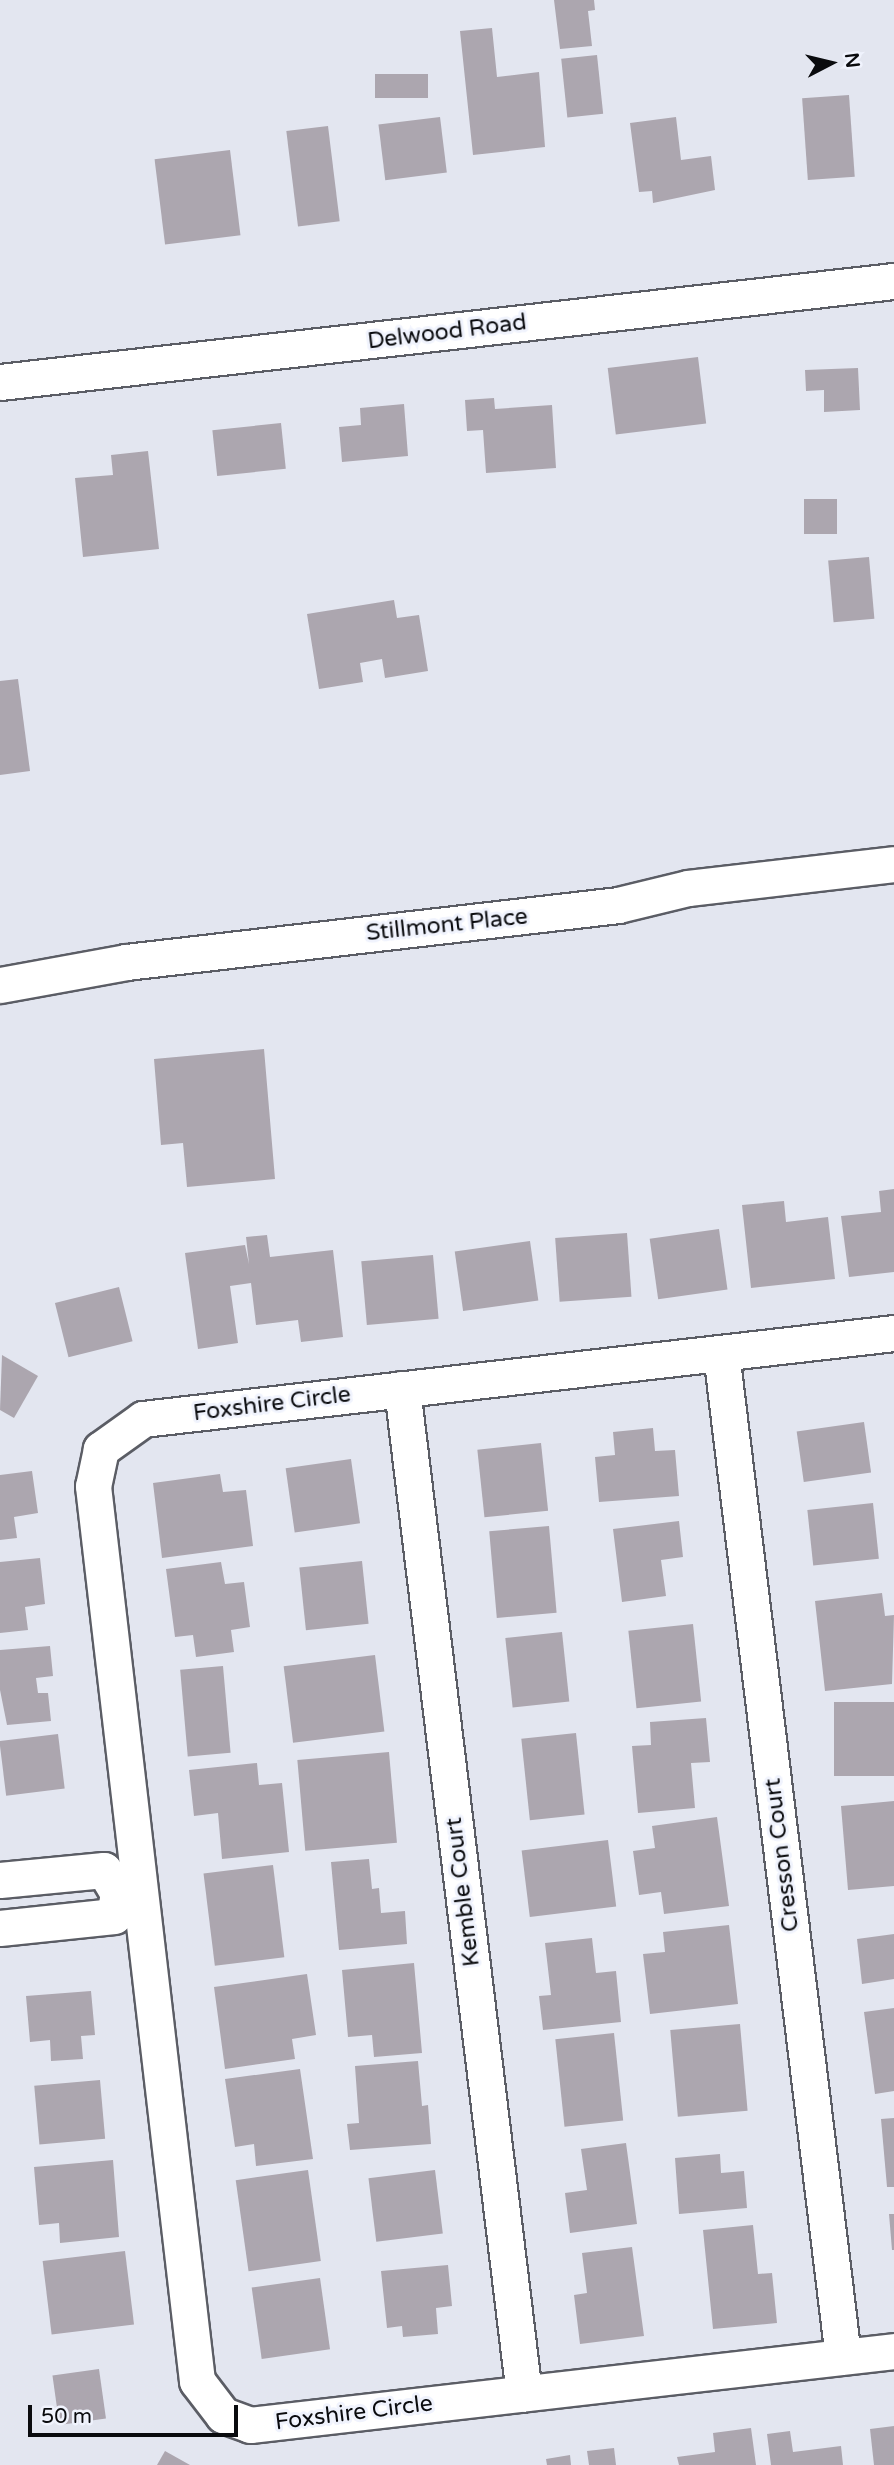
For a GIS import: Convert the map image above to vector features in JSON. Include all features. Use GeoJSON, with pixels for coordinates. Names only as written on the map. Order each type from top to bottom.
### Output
{"type":"FeatureCollection","features":[{"type":"Feature","properties":{"kind":"street","name":"Delwood Road"},"geometry":{"type":"LineString","coordinates":[[0,382],[894,281]]}},
{"type":"Feature","properties":{"kind":"street","name":"Stillmont Place"},"geometry":{"type":"LineString","coordinates":[[0,985],[126,962],[618,905],[688,888],[894,864]]}},
{"type":"Feature","properties":{"kind":"street","name":"Foxshire Circle"},"geometry":{"type":"LineString","coordinates":[[894,1333],[143,1419],[101,1449],[93,1486],[130,1892],[197,2381],[223,2415],[250,2425],[894,2351]]}},
{"type":"Feature","properties":{"kind":"street","name":"Cresson Court"},"geometry":{"type":"LineString","coordinates":[[721,1353],[843,2357]]}},
{"type":"Feature","properties":{"kind":"street","name":"Kemble Court"},"geometry":{"type":"LineString","coordinates":[[402,1389],[524,2394]]}},
{"type":"Feature","properties":{"kind":"street"},"geometry":{"type":"LineString","coordinates":[[0,1880],[104,1870],[130,1892],[114,1916],[0,1928]]}},
{"type":"Feature","properties":{"kind":"building"},"geometry":{"type":"Polygon","coordinates":[[[554,0],[594,0],[595,10],[588,11],[592,46],[560,49],[554,0]]]}},
{"type":"Feature","properties":{"kind":"building"},"geometry":{"type":"Polygon","coordinates":[[[492,28],[497,77],[539,72],[545,147],[473,155],[460,31],[492,28]]]}},
{"type":"Feature","properties":{"kind":"building"},"geometry":{"type":"Polygon","coordinates":[[[597,55],[603,114],[567,117],[561,59],[597,55]]]}},
{"type":"Feature","properties":{"kind":"building"},"geometry":{"type":"Polygon","coordinates":[[[375,74],[428,74],[428,98],[375,98],[375,74]]]}},
{"type":"Feature","properties":{"kind":"building"},"geometry":{"type":"Polygon","coordinates":[[[849,95],[855,177],[808,180],[802,98],[849,95]]]}},
{"type":"Feature","properties":{"kind":"building"},"geometry":{"type":"Polygon","coordinates":[[[440,117],[447,173],[385,180],[378,125],[440,117]]]}},
{"type":"Feature","properties":{"kind":"building"},"geometry":{"type":"Polygon","coordinates":[[[676,117],[681,160],[711,156],[715,190],[653,203],[652,191],[639,192],[630,123],[676,117]]]}},
{"type":"Feature","properties":{"kind":"building"},"geometry":{"type":"Polygon","coordinates":[[[328,126],[340,221],[298,226],[286,131],[328,126]]]}},
{"type":"Feature","properties":{"kind":"building"},"geometry":{"type":"Polygon","coordinates":[[[230,150],[240,235],[165,245],[155,159],[230,150]]]}},
{"type":"Feature","properties":{"kind":"building"},"geometry":{"type":"Polygon","coordinates":[[[698,357],[706,424],[616,435],[608,368],[698,357]]]}},
{"type":"Feature","properties":{"kind":"building"},"geometry":{"type":"Polygon","coordinates":[[[858,368],[860,410],[824,412],[824,390],[806,391],[805,370],[858,368]]]}},
{"type":"Feature","properties":{"kind":"building"},"geometry":{"type":"Polygon","coordinates":[[[494,398],[495,409],[552,405],[556,468],[486,473],[483,430],[467,431],[465,400],[494,398]]]}},
{"type":"Feature","properties":{"kind":"building"},"geometry":{"type":"Polygon","coordinates":[[[404,404],[408,456],[342,462],[339,427],[361,425],[360,408],[404,404]]]}},
{"type":"Feature","properties":{"kind":"building"},"geometry":{"type":"Polygon","coordinates":[[[281,423],[286,469],[217,476],[212,430],[281,423]]]}},
{"type":"Feature","properties":{"kind":"building"},"geometry":{"type":"Polygon","coordinates":[[[148,451],[159,549],[83,557],[75,478],[113,475],[111,455],[148,451]]]}},
{"type":"Feature","properties":{"kind":"building"},"geometry":{"type":"Polygon","coordinates":[[[804,499],[837,499],[837,534],[804,534],[804,499]]]}},
{"type":"Feature","properties":{"kind":"building"},"geometry":{"type":"Polygon","coordinates":[[[869,557],[874,619],[834,622],[828,561],[869,557]]]}},
{"type":"Feature","properties":{"kind":"building"},"geometry":{"type":"Polygon","coordinates":[[[394,600],[397,618],[419,615],[428,671],[385,678],[382,659],[360,663],[363,682],[319,689],[307,614],[394,600]]]}},
{"type":"Feature","properties":{"kind":"building"},"geometry":{"type":"Polygon","coordinates":[[[18,679],[30,771],[0,775],[0,681],[18,679]]]}},
{"type":"Feature","properties":{"kind":"building"},"geometry":{"type":"Polygon","coordinates":[[[264,1049],[275,1179],[187,1187],[183,1143],[161,1145],[154,1059],[264,1049]]]}},
{"type":"Feature","properties":{"kind":"building"},"geometry":{"type":"Polygon","coordinates":[[[894,1189],[894,1272],[849,1277],[841,1216],[881,1212],[879,1191],[894,1189]]]}},
{"type":"Feature","properties":{"kind":"building"},"geometry":{"type":"Polygon","coordinates":[[[784,1201],[786,1222],[828,1217],[835,1279],[751,1288],[742,1205],[784,1201]]]}},
{"type":"Feature","properties":{"kind":"building"},"geometry":{"type":"Polygon","coordinates":[[[719,1229],[727,1289],[658,1299],[650,1239],[719,1229]]]}},
{"type":"Feature","properties":{"kind":"building"},"geometry":{"type":"Polygon","coordinates":[[[627,1233],[631,1297],[560,1302],[555,1238],[627,1233]]]}},
{"type":"Feature","properties":{"kind":"building"},"geometry":{"type":"Polygon","coordinates":[[[267,1235],[270,1257],[333,1250],[343,1337],[301,1342],[298,1320],[256,1325],[251,1283],[230,1286],[238,1343],[198,1349],[185,1253],[245,1245],[249,1264],[246,1237],[267,1235]]]}},
{"type":"Feature","properties":{"kind":"building"},"geometry":{"type":"Polygon","coordinates":[[[530,1241],[538,1300],[463,1311],[455,1252],[530,1241]]]}},
{"type":"Feature","properties":{"kind":"building"},"geometry":{"type":"Polygon","coordinates":[[[433,1255],[439,1319],[367,1325],[361,1261],[433,1255]]]}},
{"type":"Feature","properties":{"kind":"building"},"geometry":{"type":"Polygon","coordinates":[[[119,1287],[133,1341],[69,1357],[55,1303],[119,1287]]]}},
{"type":"Feature","properties":{"kind":"building"},"geometry":{"type":"Polygon","coordinates":[[[2,1355],[38,1376],[14,1418],[0,1410],[2,1355]]]}},
{"type":"Feature","properties":{"kind":"building"},"geometry":{"type":"Polygon","coordinates":[[[864,1422],[871,1473],[804,1482],[797,1431],[864,1422]]]}},
{"type":"Feature","properties":{"kind":"building"},"geometry":{"type":"Polygon","coordinates":[[[653,1428],[655,1451],[675,1450],[679,1496],[599,1502],[595,1457],[615,1455],[613,1432],[653,1428]]]}},
{"type":"Feature","properties":{"kind":"building"},"geometry":{"type":"Polygon","coordinates":[[[541,1443],[548,1511],[484,1517],[477,1450],[541,1443]]]}},
{"type":"Feature","properties":{"kind":"building"},"geometry":{"type":"Polygon","coordinates":[[[351,1459],[360,1523],[295,1533],[286,1468],[351,1459]]]}},
{"type":"Feature","properties":{"kind":"building"},"geometry":{"type":"Polygon","coordinates":[[[32,1471],[38,1513],[14,1517],[17,1538],[0,1540],[0,1475],[32,1471]]]}},
{"type":"Feature","properties":{"kind":"building"},"geometry":{"type":"Polygon","coordinates":[[[220,1474],[223,1492],[246,1490],[253,1546],[162,1558],[153,1483],[220,1474]]]}},
{"type":"Feature","properties":{"kind":"building"},"geometry":{"type":"Polygon","coordinates":[[[873,1503],[879,1559],[813,1566],[807,1510],[873,1503]]]}},
{"type":"Feature","properties":{"kind":"building"},"geometry":{"type":"Polygon","coordinates":[[[679,1521],[683,1557],[661,1560],[666,1596],[622,1602],[613,1529],[679,1521]]]}},
{"type":"Feature","properties":{"kind":"building"},"geometry":{"type":"Polygon","coordinates":[[[549,1526],[557,1613],[497,1618],[489,1531],[549,1526]]]}},
{"type":"Feature","properties":{"kind":"building"},"geometry":{"type":"Polygon","coordinates":[[[40,1558],[45,1604],[25,1607],[28,1630],[0,1633],[0,1562],[40,1558]]]}},
{"type":"Feature","properties":{"kind":"building"},"geometry":{"type":"Polygon","coordinates":[[[362,1561],[369,1624],[306,1630],[299,1568],[362,1561]]]}},
{"type":"Feature","properties":{"kind":"building"},"geometry":{"type":"Polygon","coordinates":[[[221,1562],[225,1584],[244,1582],[250,1627],[231,1630],[234,1652],[196,1657],[193,1635],[175,1637],[166,1569],[221,1562]]]}},
{"type":"Feature","properties":{"kind":"building"},"geometry":{"type":"Polygon","coordinates":[[[882,1593],[885,1616],[894,1615],[892,1684],[825,1691],[815,1601],[882,1593]]]}},
{"type":"Feature","properties":{"kind":"building"},"geometry":{"type":"Polygon","coordinates":[[[693,1624],[701,1702],[637,1708],[628,1631],[693,1624]]]}},
{"type":"Feature","properties":{"kind":"building"},"geometry":{"type":"Polygon","coordinates":[[[562,1632],[569,1702],[513,1708],[505,1638],[562,1632]]]}},
{"type":"Feature","properties":{"kind":"building"},"geometry":{"type":"Polygon","coordinates":[[[50,1646],[53,1676],[36,1678],[38,1693],[48,1693],[51,1721],[7,1725],[0,1690],[0,1650],[50,1646]]]}},
{"type":"Feature","properties":{"kind":"building"},"geometry":{"type":"Polygon","coordinates":[[[375,1655],[384,1731],[293,1743],[284,1666],[375,1655]]]}},
{"type":"Feature","properties":{"kind":"building"},"geometry":{"type":"Polygon","coordinates":[[[223,1666],[231,1753],[188,1756],[180,1670],[223,1666]]]}},
{"type":"Feature","properties":{"kind":"building"},"geometry":{"type":"Polygon","coordinates":[[[834,1702],[894,1702],[894,1776],[834,1776],[834,1702]]]}},
{"type":"Feature","properties":{"kind":"building"},"geometry":{"type":"Polygon","coordinates":[[[706,1718],[710,1762],[691,1763],[695,1808],[638,1813],[632,1746],[651,1745],[650,1722],[706,1718]]]}},
{"type":"Feature","properties":{"kind":"building"},"geometry":{"type":"Polygon","coordinates":[[[576,1733],[585,1815],[530,1820],[521,1739],[576,1733]]]}},
{"type":"Feature","properties":{"kind":"building"},"geometry":{"type":"Polygon","coordinates":[[[58,1734],[65,1789],[6,1796],[0,1741],[58,1734]]]}},
{"type":"Feature","properties":{"kind":"building"},"geometry":{"type":"Polygon","coordinates":[[[389,1752],[397,1843],[305,1851],[297,1760],[389,1752]]]}},
{"type":"Feature","properties":{"kind":"building"},"geometry":{"type":"Polygon","coordinates":[[[257,1763],[259,1785],[282,1783],[289,1852],[222,1859],[218,1813],[194,1816],[189,1770],[257,1763]]]}},
{"type":"Feature","properties":{"kind":"building"},"geometry":{"type":"Polygon","coordinates":[[[894,1801],[894,1886],[848,1890],[841,1806],[894,1801]]]}},
{"type":"Feature","properties":{"kind":"building"},"geometry":{"type":"Polygon","coordinates":[[[717,1817],[729,1906],[664,1914],[661,1892],[639,1895],[633,1851],[655,1848],[652,1826],[717,1817]]]}},
{"type":"Feature","properties":{"kind":"building"},"geometry":{"type":"Polygon","coordinates":[[[608,1840],[616,1907],[530,1917],[522,1851],[608,1840]]]}},
{"type":"Feature","properties":{"kind":"building"},"geometry":{"type":"Polygon","coordinates":[[[369,1859],[372,1889],[379,1888],[381,1913],[405,1911],[407,1944],[339,1950],[331,1862],[369,1859]]]}},
{"type":"Feature","properties":{"kind":"building"},"geometry":{"type":"Polygon","coordinates":[[[273,1865],[284,1957],[215,1966],[204,1874],[273,1865]]]}},
{"type":"Feature","properties":{"kind":"building"},"geometry":{"type":"Polygon","coordinates":[[[729,1925],[738,2004],[650,2014],[643,1954],[665,1952],[663,1932],[729,1925]]]}},
{"type":"Feature","properties":{"kind":"building"},"geometry":{"type":"Polygon","coordinates":[[[894,1934],[894,1979],[862,1984],[857,1939],[894,1934]]]}},
{"type":"Feature","properties":{"kind":"building"},"geometry":{"type":"Polygon","coordinates":[[[592,1938],[596,1973],[616,1971],[621,2022],[543,2030],[539,1996],[551,1995],[545,1943],[592,1938]]]}},
{"type":"Feature","properties":{"kind":"building"},"geometry":{"type":"Polygon","coordinates":[[[414,1963],[422,2053],[374,2057],[372,2035],[348,2037],[342,1970],[414,1963]]]}},
{"type":"Feature","properties":{"kind":"building"},"geometry":{"type":"Polygon","coordinates":[[[307,1974],[316,2035],[292,2039],[295,2059],[225,2069],[214,1987],[307,1974]]]}},
{"type":"Feature","properties":{"kind":"building"},"geometry":{"type":"Polygon","coordinates":[[[91,1991],[95,2035],[81,2036],[83,2059],[51,2061],[50,2040],[30,2042],[26,1996],[91,1991]]]}},
{"type":"Feature","properties":{"kind":"building"},"geometry":{"type":"Polygon","coordinates":[[[894,2008],[894,2091],[875,2094],[864,2012],[894,2008]]]}},
{"type":"Feature","properties":{"kind":"building"},"geometry":{"type":"Polygon","coordinates":[[[740,2024],[748,2111],[678,2117],[670,2030],[740,2024]]]}},
{"type":"Feature","properties":{"kind":"building"},"geometry":{"type":"Polygon","coordinates":[[[614,2033],[623,2121],[565,2127],[555,2039],[614,2033]]]}},
{"type":"Feature","properties":{"kind":"building"},"geometry":{"type":"Polygon","coordinates":[[[418,2061],[422,2106],[428,2105],[431,2144],[350,2150],[347,2124],[359,2123],[355,2066],[418,2061]]]}},
{"type":"Feature","properties":{"kind":"building"},"geometry":{"type":"Polygon","coordinates":[[[300,2069],[313,2159],[256,2166],[254,2144],[235,2147],[225,2079],[300,2069]]]}},
{"type":"Feature","properties":{"kind":"building"},"geometry":{"type":"Polygon","coordinates":[[[100,2080],[105,2139],[39,2145],[34,2086],[100,2080]]]}},
{"type":"Feature","properties":{"kind":"building"},"geometry":{"type":"Polygon","coordinates":[[[894,2118],[894,2187],[887,2187],[881,2119],[894,2118]]]}},
{"type":"Feature","properties":{"kind":"building"},"geometry":{"type":"Polygon","coordinates":[[[626,2143],[637,2224],[570,2233],[565,2193],[587,2190],[581,2149],[626,2143]]]}},
{"type":"Feature","properties":{"kind":"building"},"geometry":{"type":"Polygon","coordinates":[[[720,2154],[721,2173],[744,2171],[747,2208],[679,2214],[675,2158],[720,2154]]]}},
{"type":"Feature","properties":{"kind":"building"},"geometry":{"type":"Polygon","coordinates":[[[113,2160],[119,2237],[60,2243],[59,2223],[39,2225],[34,2167],[113,2160]]]}},
{"type":"Feature","properties":{"kind":"building"},"geometry":{"type":"Polygon","coordinates":[[[308,2170],[321,2261],[249,2271],[236,2180],[308,2170]]]}},
{"type":"Feature","properties":{"kind":"building"},"geometry":{"type":"Polygon","coordinates":[[[435,2170],[443,2234],[376,2242],[368,2178],[435,2170]]]}},
{"type":"Feature","properties":{"kind":"building"},"geometry":{"type":"Polygon","coordinates":[[[889,2214],[894,2214],[894,2250],[892,2250],[889,2214]]]}},
{"type":"Feature","properties":{"kind":"building"},"geometry":{"type":"Polygon","coordinates":[[[753,2225],[758,2274],[772,2273],[777,2323],[713,2329],[703,2230],[753,2225]]]}},
{"type":"Feature","properties":{"kind":"building"},"geometry":{"type":"Polygon","coordinates":[[[632,2247],[644,2336],[580,2344],[574,2295],[587,2293],[582,2253],[632,2247]]]}},
{"type":"Feature","properties":{"kind":"building"},"geometry":{"type":"Polygon","coordinates":[[[125,2251],[134,2324],[52,2335],[43,2261],[125,2251]]]}},
{"type":"Feature","properties":{"kind":"building"},"geometry":{"type":"Polygon","coordinates":[[[448,2265],[452,2306],[436,2308],[438,2334],[403,2337],[402,2326],[387,2328],[381,2271],[448,2265]]]}},
{"type":"Feature","properties":{"kind":"building"},"geometry":{"type":"Polygon","coordinates":[[[320,2278],[330,2349],[262,2359],[252,2288],[320,2278]]]}},
{"type":"Feature","properties":{"kind":"building"},"geometry":{"type":"Polygon","coordinates":[[[99,2369],[106,2419],[59,2425],[52,2376],[99,2369]]]}},
{"type":"Feature","properties":{"kind":"building"},"geometry":{"type":"Polygon","coordinates":[[[894,2426],[894,2465],[874,2465],[870,2429],[894,2426]]]}},
{"type":"Feature","properties":{"kind":"building"},"geometry":{"type":"Polygon","coordinates":[[[751,2428],[756,2465],[679,2465],[677,2457],[715,2452],[713,2433],[751,2428]]]}},
{"type":"Feature","properties":{"kind":"building"},"geometry":{"type":"Polygon","coordinates":[[[790,2431],[793,2452],[841,2446],[843,2465],[771,2465],[767,2434],[790,2431]]]}},
{"type":"Feature","properties":{"kind":"building"},"geometry":{"type":"Polygon","coordinates":[[[614,2448],[616,2465],[589,2465],[587,2451],[614,2448]]]}},
{"type":"Feature","properties":{"kind":"building"},"geometry":{"type":"Polygon","coordinates":[[[165,2451],[190,2465],[157,2465],[165,2451]]]}},
{"type":"Feature","properties":{"kind":"building"},"geometry":{"type":"Polygon","coordinates":[[[570,2455],[571,2465],[547,2465],[546,2459],[570,2455]]]}}]}
